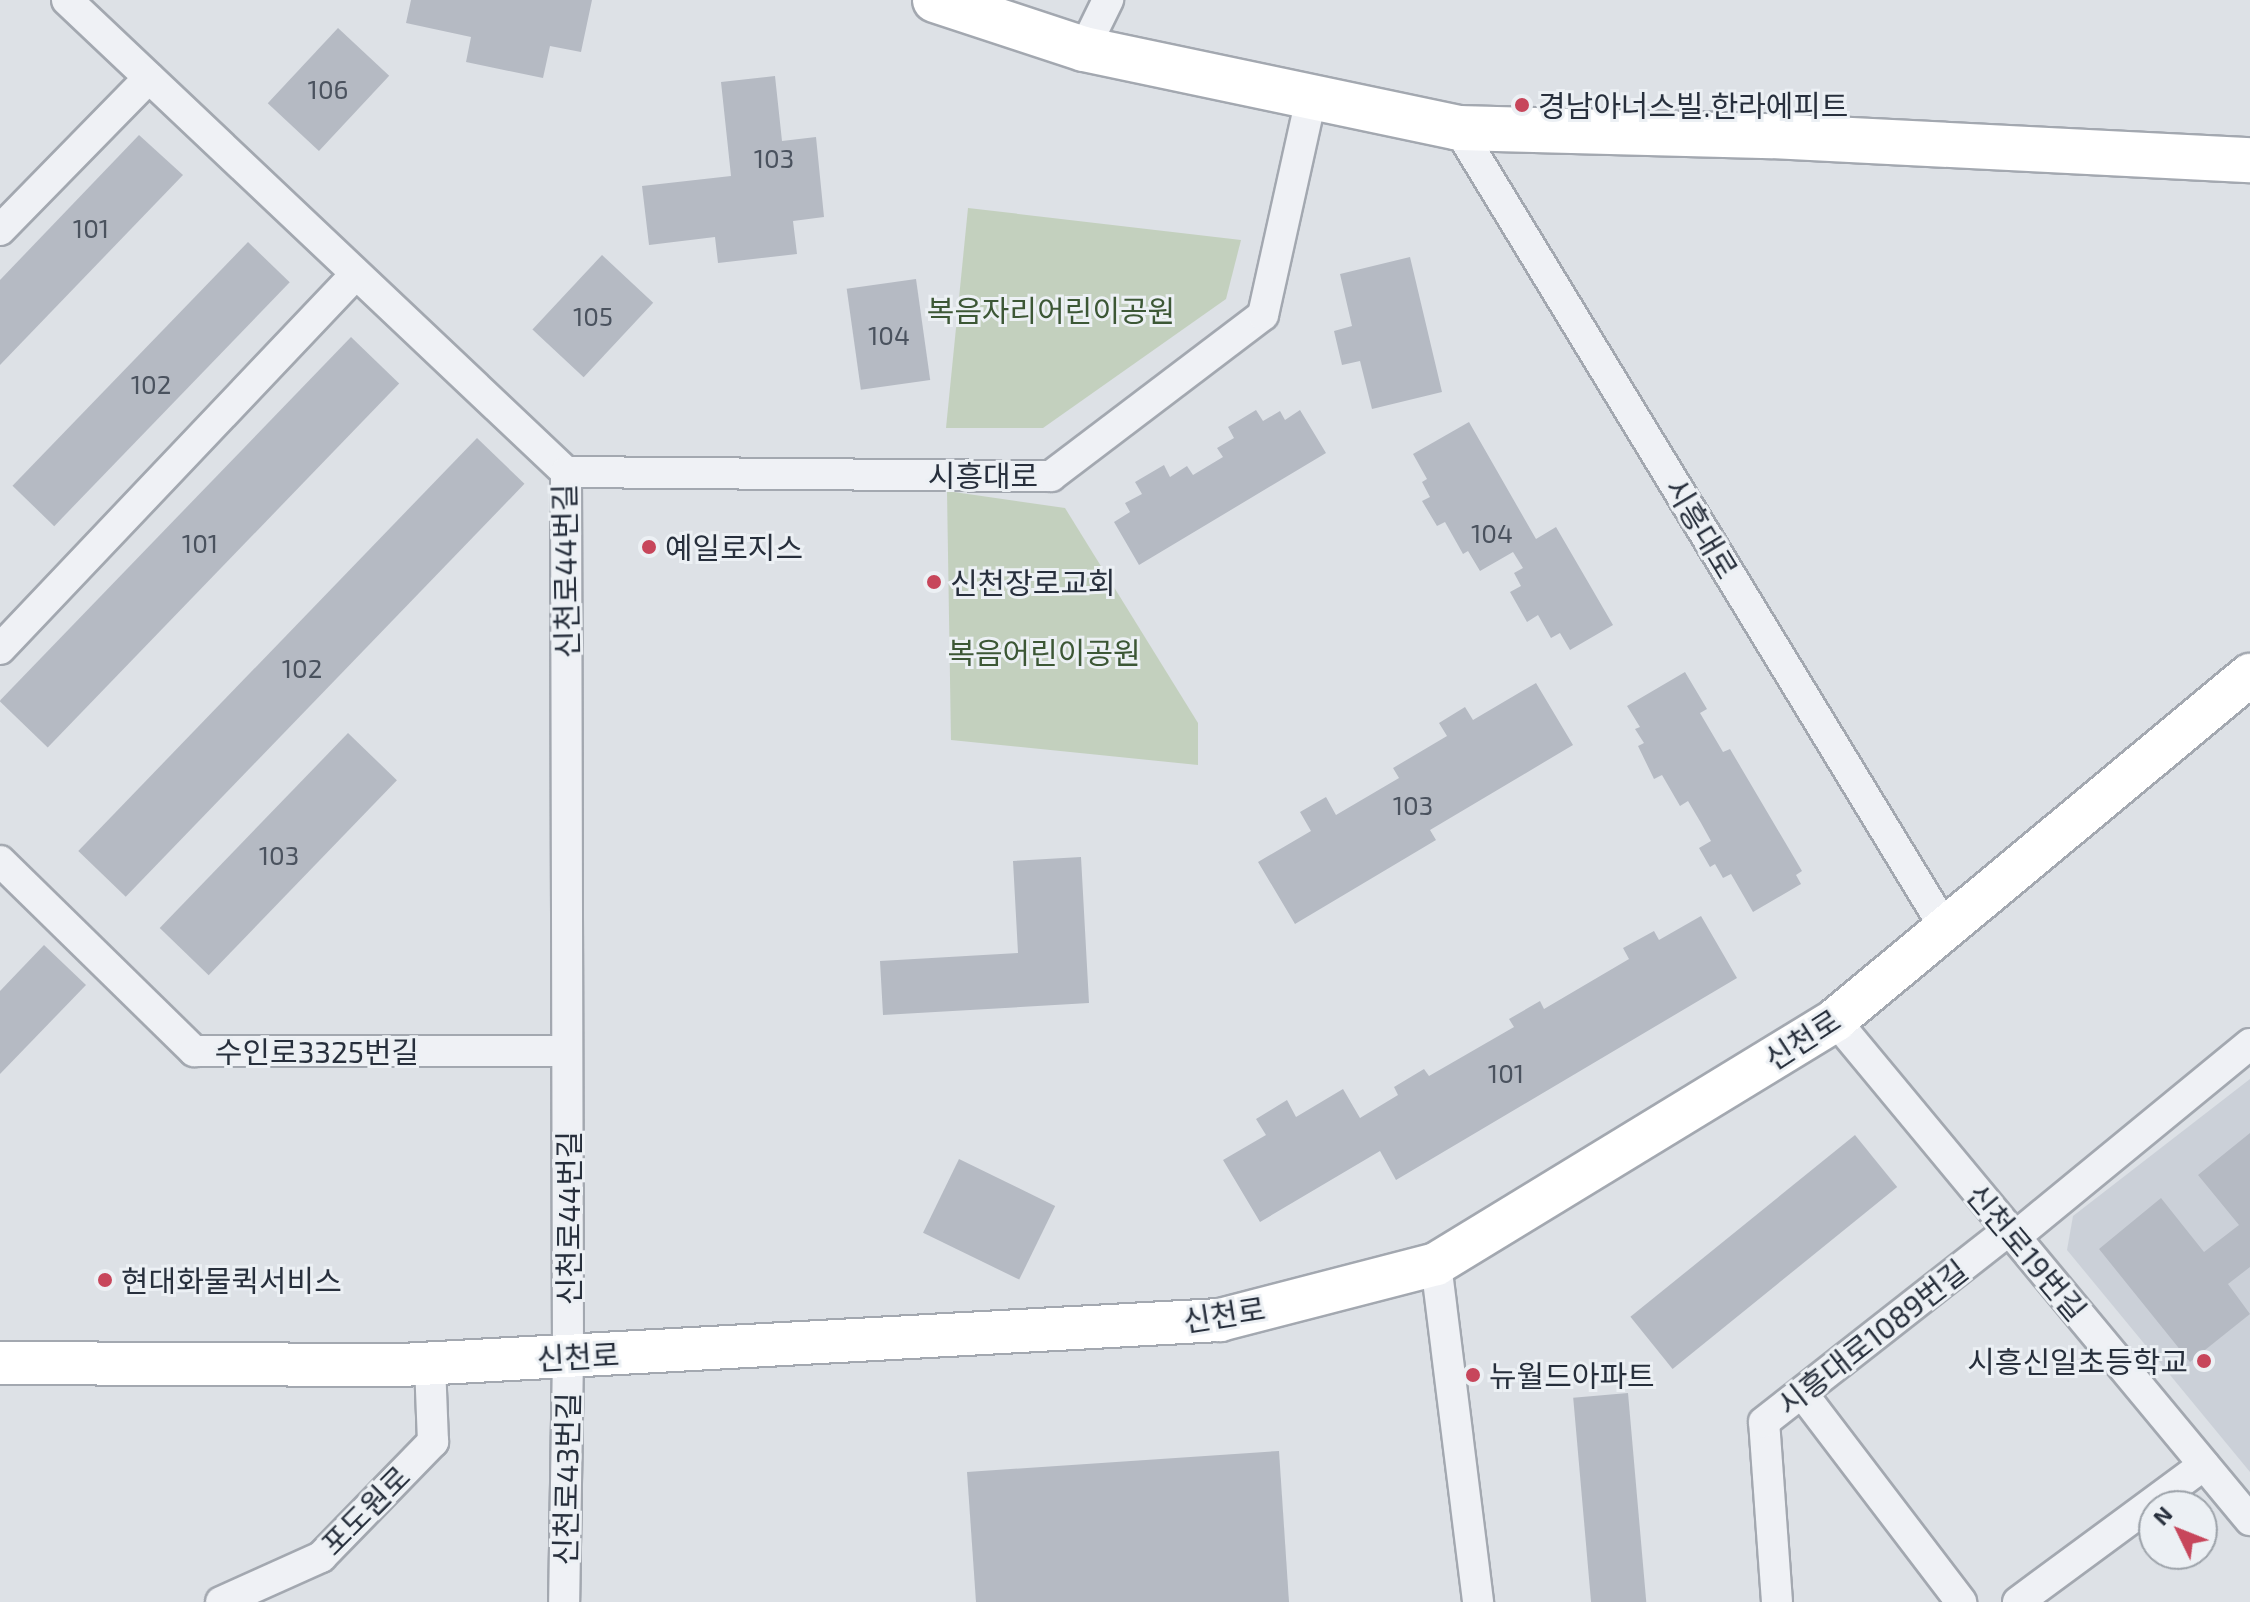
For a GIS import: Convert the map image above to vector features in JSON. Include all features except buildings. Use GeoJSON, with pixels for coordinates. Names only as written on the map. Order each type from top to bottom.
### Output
{"type":"FeatureCollection","features":[{"type":"Feature","properties":{"kind":"main road"},"geometry":{"type":"LineString","coordinates":[[935,0],[1084,49],[1312,94],[1458,128],[1772,136],[2250,160]]}},
{"type":"Feature","properties":{"kind":"street","name":"신천로44번길"},"geometry":{"type":"LineString","coordinates":[[67,0],[566,472],[568,1356]]}},
{"type":"Feature","properties":{"kind":"street"},"geometry":{"type":"LineString","coordinates":[[1084,49],[1108,0]]}},
{"type":"Feature","properties":{"kind":"street"},"geometry":{"type":"LineString","coordinates":[[0,230],[149,78]]}},
{"type":"Feature","properties":{"kind":"street","name":"시흥대로"},"geometry":{"type":"LineString","coordinates":[[566,472],[1051,476],[1263,315],[1312,94]]}},
{"type":"Feature","properties":{"kind":"street","name":"시흥대로"},"geometry":{"type":"LineString","coordinates":[[1458,128],[1945,928]]}},
{"type":"Feature","properties":{"kind":"street"},"geometry":{"type":"LineString","coordinates":[[0,649],[356,274]]}},
{"type":"Feature","properties":{"kind":"street","name":"신천로"},"geometry":{"type":"LineString","coordinates":[[0,1363],[430,1364],[1220,1320],[1436,1264],[1835,1020],[2250,675]]}},
{"type":"Feature","properties":{"kind":"street","name":"수인로3325번길"},"geometry":{"type":"LineString","coordinates":[[0,861],[194,1051],[567,1051]]}},
{"type":"Feature","properties":{"kind":"street","name":"신천로19번길"},"geometry":{"type":"LineString","coordinates":[[1835,1020],[2250,1520]]}},
{"type":"Feature","properties":{"kind":"street","name":"시흥대로1089번길"},"geometry":{"type":"LineString","coordinates":[[1777,1602],[1764,1422],[2012,1234],[2250,1044]]}},
{"type":"Feature","properties":{"kind":"street"},"geometry":{"type":"LineString","coordinates":[[1436,1264],[1478,1602]]}},
{"type":"Feature","properties":{"kind":"street","name":"신천로43번길"},"geometry":{"type":"LineString","coordinates":[[564,1602],[568,1356]]}},
{"type":"Feature","properties":{"kind":"street","name":"포도원로"},"geometry":{"type":"LineString","coordinates":[[221,1602],[321,1557],[433,1442],[430,1364]]}},
{"type":"Feature","properties":{"kind":"street"},"geometry":{"type":"LineString","coordinates":[[1802,1393],[1961,1602]]}},
{"type":"Feature","properties":{"kind":"street"},"geometry":{"type":"LineString","coordinates":[[2018,1602],[2204,1465]]}},
{"type":"Feature","properties":{"kind":"shaded area","name":"시흥신일초등학교"},"geometry":{"type":"Polygon","coordinates":[[[2250,1079],[2250,1472],[2067,1250],[2073,1216],[2250,1079]]]}},
{"type":"Feature","properties":{"kind":"green space","name":"복음자리어린이공원"},"geometry":{"type":"Polygon","coordinates":[[[968,208],[1241,240],[1226,299],[1043,428],[946,428],[968,208]]]}},
{"type":"Feature","properties":{"kind":"green space","name":"복음어린이공원"},"geometry":{"type":"Polygon","coordinates":[[[947,491],[1065,508],[1198,723],[1198,765],[951,740],[947,491]]]}},
{"type":"Feature","properties":{"kind":"place","name":"경남아너스빌.한라에피트"},"geometry":{"type":"Point","coordinates":[1522,105]}},
{"type":"Feature","properties":{"kind":"place","name":"예일로지스"},"geometry":{"type":"Point","coordinates":[649,547]}},
{"type":"Feature","properties":{"kind":"place","name":"신천장로교회"},"geometry":{"type":"Point","coordinates":[934,582]}},
{"type":"Feature","properties":{"kind":"place","name":"현대화물퀵서비스"},"geometry":{"type":"Point","coordinates":[105,1280]}},
{"type":"Feature","properties":{"kind":"place","name":"시흥신일초등학교"},"geometry":{"type":"Point","coordinates":[2204,1361]}},
{"type":"Feature","properties":{"kind":"place","name":"뉴월드아파트"},"geometry":{"type":"Point","coordinates":[1473,1375]}}]}
